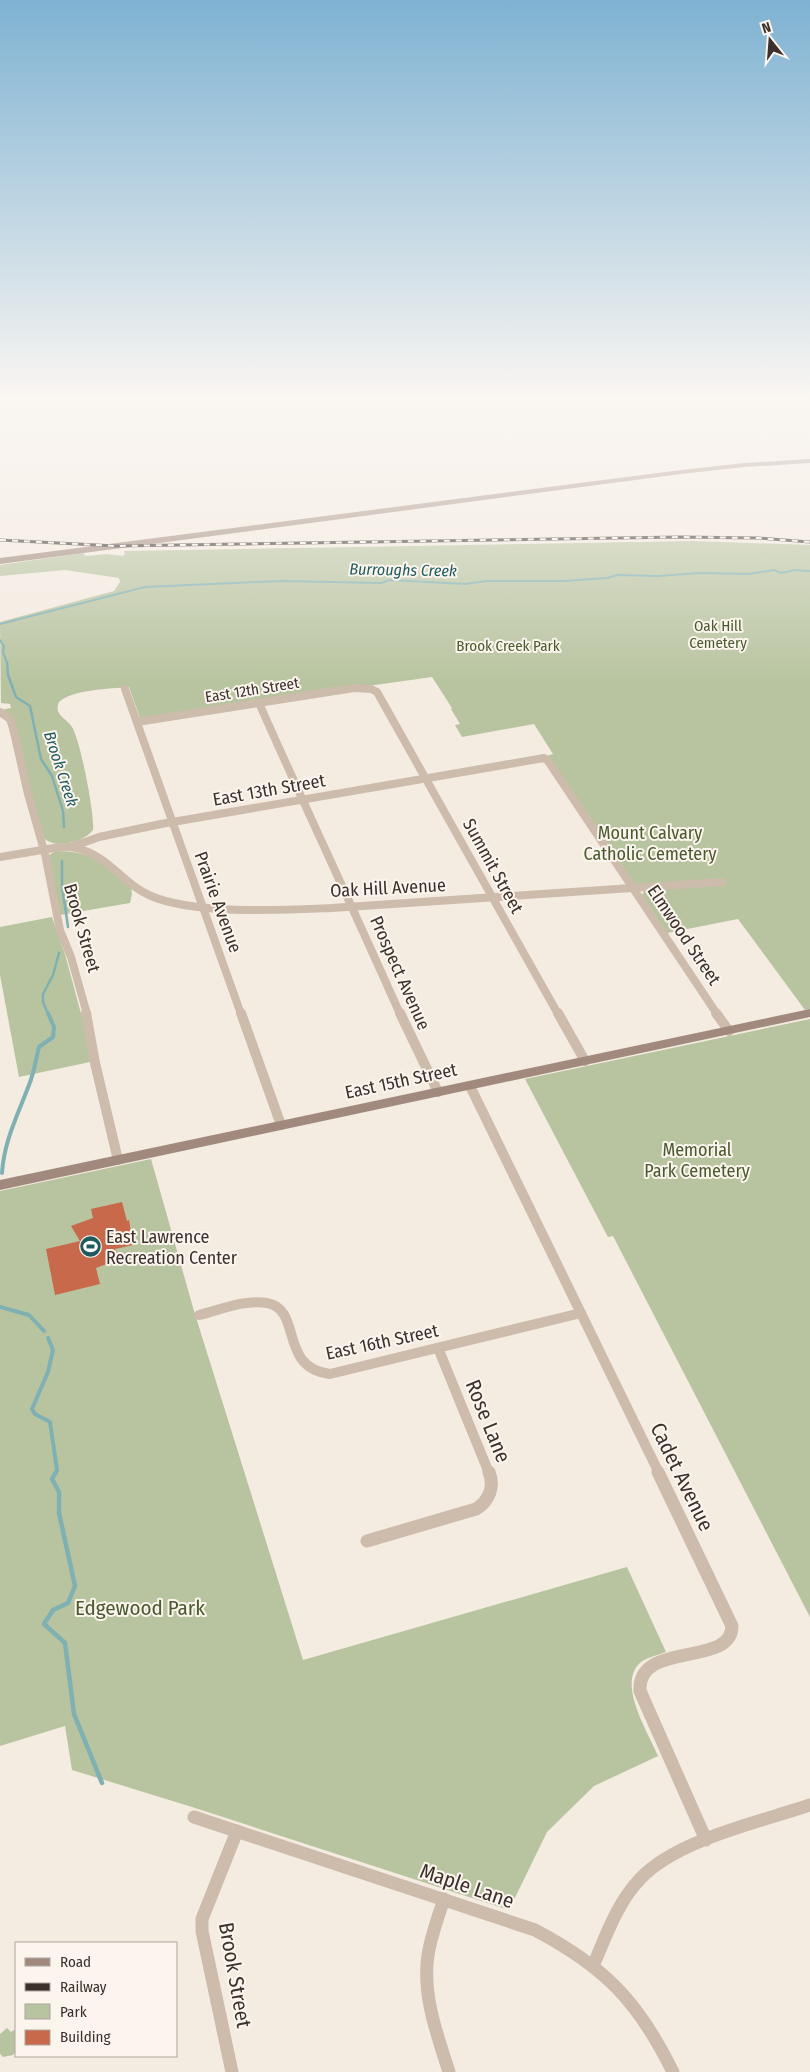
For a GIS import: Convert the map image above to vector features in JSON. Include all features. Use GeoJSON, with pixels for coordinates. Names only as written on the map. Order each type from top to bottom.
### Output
{"type":"FeatureCollection","features":[{"type":"Feature","properties":{"kind":"street"},"geometry":{"type":"LineString","coordinates":[[0,561],[537,491]]}},
{"type":"Feature","properties":{"kind":"street","name":"East 12th Street"},"geometry":{"type":"LineString","coordinates":[[137,722],[354,688],[371,689]]}},
{"type":"Feature","properties":{"kind":"street","name":"Prairie Avenue"},"geometry":{"type":"LineString","coordinates":[[125,689],[281,1126]]}},
{"type":"Feature","properties":{"kind":"street","name":"Summit Street"},"geometry":{"type":"LineString","coordinates":[[371,689],[380,695],[585,1061]]}},
{"type":"Feature","properties":{"kind":"street","name":"Prospect Avenue"},"geometry":{"type":"LineString","coordinates":[[259,703],[301,799],[438,1092]]}},
{"type":"Feature","properties":{"kind":"street","name":"Brook Street"},"geometry":{"type":"LineString","coordinates":[[0,712],[10,719],[43,850],[60,930],[71,957],[88,1019],[95,1063],[118,1160]]}},
{"type":"Feature","properties":{"kind":"street","name":"East 13th Street"},"geometry":{"type":"LineString","coordinates":[[0,857],[71,847],[99,837],[172,822],[544,758]]}},
{"type":"Feature","properties":{"kind":"street","name":"Elmwood Street"},"geometry":{"type":"LineString","coordinates":[[544,758],[548,761],[730,1031]]}},
{"type":"Feature","properties":{"kind":"street","name":"Oak Hill Avenue"},"geometry":{"type":"LineString","coordinates":[[71,847],[86,849],[102,857],[138,888],[154,897],[179,904],[203,906],[282,909],[352,906],[722,882]]}},
{"type":"Feature","properties":{"kind":"street","name":"East 15th Street"},"geometry":{"type":"LineString","coordinates":[[0,1185],[810,1013]]}},
{"type":"Feature","properties":{"kind":"street","name":"Cadet Avenue"},"geometry":{"type":"LineString","coordinates":[[470,1086],[730,1618],[732,1630],[728,1639],[718,1646],[657,1664],[646,1669],[640,1680],[640,1691],[706,1840]]}},
{"type":"Feature","properties":{"kind":"street","name":"East 16th Street"},"geometry":{"type":"LineString","coordinates":[[199,1315],[252,1302],[261,1301],[276,1306],[286,1316],[298,1355],[303,1362],[310,1369],[330,1374],[581,1312]]}},
{"type":"Feature","properties":{"kind":"street","name":"Rose Lane"},"geometry":{"type":"LineString","coordinates":[[367,1541],[480,1508],[488,1498],[492,1488],[491,1478],[438,1348]]}},
{"type":"Feature","properties":{"kind":"street"},"geometry":{"type":"LineString","coordinates":[[593,1966],[619,1907],[631,1889],[646,1873],[665,1858],[706,1840],[810,1805]]}},
{"type":"Feature","properties":{"kind":"street","name":"Maple Lane"},"geometry":{"type":"LineString","coordinates":[[194,1817],[534,1930],[564,1945],[593,1966],[640,2013],[658,2042],[672,2072]]}},
{"type":"Feature","properties":{"kind":"street","name":"Brook Street"},"geometry":{"type":"LineString","coordinates":[[232,2072],[202,1931],[202,1918],[237,1831]]}},
{"type":"Feature","properties":{"kind":"street"},"geometry":{"type":"LineString","coordinates":[[444,1899],[430,1944],[426,1982],[428,2002],[448,2072]]}},
{"type":"Feature","properties":{"kind":"green space"},"geometry":{"type":"Polygon","coordinates":[[[693,541],[810,545],[810,1009],[805,1010],[738,919],[667,933],[642,895],[647,885],[634,884],[547,756],[553,754],[534,724],[462,737],[455,725],[460,724],[452,708],[432,677],[140,718],[129,687],[92,690],[73,694],[59,702],[58,710],[72,727],[79,746],[89,794],[93,830],[83,838],[70,843],[55,844],[44,838],[37,819],[19,742],[1,710],[11,708],[10,704],[1,703],[0,622],[114,591],[120,582],[119,578],[65,570],[0,576],[0,565],[83,553],[86,556],[107,554],[123,556],[125,554],[124,551],[693,541]]]}},
{"type":"Feature","properties":{"kind":"green space"},"geometry":{"type":"Polygon","coordinates":[[[56,851],[80,853],[97,860],[131,887],[130,903],[60,915],[49,855],[56,851]]]}},
{"type":"Feature","properties":{"kind":"green space"},"geometry":{"type":"Polygon","coordinates":[[[52,917],[65,954],[83,1021],[90,1062],[19,1077],[0,975],[0,927],[52,917]]]}},
{"type":"Feature","properties":{"kind":"green space","name":"Memorial Park Cemetery"},"geometry":{"type":"Polygon","coordinates":[[[810,1019],[810,1617],[613,1236],[608,1237],[525,1079],[810,1019]]]}},
{"type":"Feature","properties":{"kind":"green space","name":"Edgewood Park"},"geometry":{"type":"Polygon","coordinates":[[[151,1159],[194,1311],[303,1660],[627,1567],[666,1652],[641,1662],[634,1671],[632,1682],[636,1708],[658,1756],[594,1786],[547,1832],[509,1910],[72,1770],[65,1726],[0,1746],[0,1191],[151,1159]]]}},
{"type":"Feature","properties":{"kind":"green space"},"geometry":{"type":"Polygon","coordinates":[[[7,2028],[11,2032],[15,2031],[15,2052],[13,2055],[3,2057],[0,2054],[0,2034],[7,2028]]]}},
{"type":"Feature","properties":{"kind":"building","name":"East Lawrence Recreation Center"},"geometry":{"type":"Polygon","coordinates":[[[122,1202],[127,1221],[129,1220],[133,1245],[115,1249],[120,1259],[96,1268],[100,1284],[55,1295],[46,1249],[80,1241],[71,1226],[93,1218],[91,1209],[122,1202]]]}},
{"type":"Feature","properties":{"kind":"waterway","name":"Burroughs Creek"},"geometry":{"type":"LineString","coordinates":[[0,624],[145,587],[281,581],[381,583],[390,580],[465,584],[487,581],[564,581],[607,578],[617,575],[658,576],[700,573],[749,574],[774,570],[781,573],[795,570],[810,571]]}},
{"type":"Feature","properties":{"kind":"waterway","name":"Brook Creek"},"geometry":{"type":"LineString","coordinates":[[0,640],[4,646],[3,652],[7,663]]}},
{"type":"Feature","properties":{"kind":"waterway","name":"Brook Creek"},"geometry":{"type":"LineString","coordinates":[[7,662],[8,675],[16,697],[30,706],[41,759],[52,776],[63,811],[64,827]]}},
{"type":"Feature","properties":{"kind":"waterway","name":"Brook Creek"},"geometry":{"type":"LineString","coordinates":[[62,861],[62,886],[68,927]]}},
{"type":"Feature","properties":{"kind":"waterway","name":"Brook Creek"},"geometry":{"type":"LineString","coordinates":[[48,1014],[43,1002],[43,994],[53,975],[59,953]]}},
{"type":"Feature","properties":{"kind":"waterway","name":"Brook Creek"},"geometry":{"type":"LineString","coordinates":[[2,1173],[9,1139],[34,1071],[39,1047],[53,1037],[54,1027],[48,1013]]}},
{"type":"Feature","properties":{"kind":"waterway","name":"Brook Creek"},"geometry":{"type":"LineString","coordinates":[[0,1307],[29,1315],[44,1331]]}},
{"type":"Feature","properties":{"kind":"waterway","name":"Brook Creek"},"geometry":{"type":"LineString","coordinates":[[48,1338],[53,1350],[48,1372],[32,1409],[35,1414],[50,1422],[57,1470],[55,1473]]}},
{"type":"Feature","properties":{"kind":"waterway","name":"Brook Creek"},"geometry":{"type":"LineString","coordinates":[[56,1472],[52,1479],[59,1492],[59,1513],[75,1586],[68,1603],[53,1610],[44,1624],[65,1643],[74,1714],[102,1783]]}},
{"type":"Feature","properties":{"kind":"railway"},"geometry":{"type":"LineString","coordinates":[[0,540],[116,546],[680,537],[758,538],[810,542]]}},
{"type":"Feature","properties":{"kind":"place","name":"East Lawrence Recreation Center"},"geometry":{"type":"Point","coordinates":[90,1247]}},
{"type":"Feature","properties":{"kind":"park label","name":"Oak Hill Cemetery"},"geometry":{"type":"Point","coordinates":[718,634]}},
{"type":"Feature","properties":{"kind":"park label","name":"Brook Creek Park"},"geometry":{"type":"Point","coordinates":[508,646]}},
{"type":"Feature","properties":{"kind":"park label","name":"Mount Calvary Catholic Cemetery"},"geometry":{"type":"Point","coordinates":[650,843]}}]}
